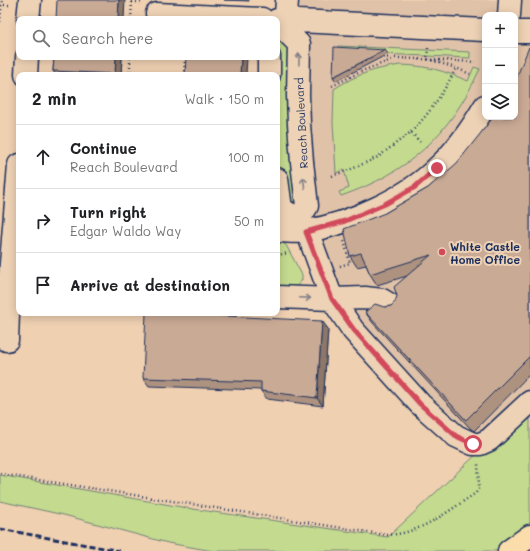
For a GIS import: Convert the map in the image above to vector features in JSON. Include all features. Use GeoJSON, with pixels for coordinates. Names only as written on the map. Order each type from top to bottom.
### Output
{"type":"FeatureCollection","features":[{"type":"Feature","properties":{"kind":"highway"},"geometry":{"type":"LineString","coordinates":[[509,551],[530,536]]}},
{"type":"Feature","properties":{"kind":"lane"},"geometry":{"type":"LineString","coordinates":[[28,16],[30,0]]}},
{"type":"Feature","properties":{"kind":"lane"},"geometry":{"type":"LineString","coordinates":[[509,12],[510,0]]}},
{"type":"Feature","properties":{"kind":"lane"},"geometry":{"type":"LineString","coordinates":[[157,14],[199,16]]}},
{"type":"Feature","properties":{"kind":"lane"},"geometry":{"type":"LineString","coordinates":[[282,21],[482,30]]}},
{"type":"Feature","properties":{"kind":"lane","name":"Reach Boulevard"},"geometry":{"type":"LineString","coordinates":[[282,21],[299,44],[299,124],[307,206],[303,225]]}},
{"type":"Feature","properties":{"kind":"lane"},"geometry":{"type":"LineString","coordinates":[[518,32],[530,32]]}},
{"type":"Feature","properties":{"kind":"lane"},"geometry":{"type":"LineString","coordinates":[[26,60],[26,72]]}},
{"type":"Feature","properties":{"kind":"lane"},"geometry":{"type":"LineString","coordinates":[[269,60],[269,72]]}},
{"type":"Feature","properties":{"kind":"lane"},"geometry":{"type":"LineString","coordinates":[[280,230],[303,225],[345,221],[385,204],[415,187],[437,168],[448,156],[482,110]]}},
{"type":"Feature","properties":{"kind":"lane"},"geometry":{"type":"LineString","coordinates":[[280,202],[281,210],[303,225],[332,299],[354,330],[420,404],[456,436],[475,451],[480,444],[489,440],[530,402]]}},
{"type":"Feature","properties":{"kind":"lane"},"geometry":{"type":"LineString","coordinates":[[7,340],[14,288],[16,243]]}},
{"type":"Feature","properties":{"kind":"lane"},"geometry":{"type":"LineString","coordinates":[[280,297],[332,299],[365,298],[382,300],[392,306]]}},
{"type":"Feature","properties":{"kind":"path"},"geometry":{"type":"LineString","coordinates":[[0,22],[2,0]]}},
{"type":"Feature","properties":{"kind":"path"},"geometry":{"type":"LineString","coordinates":[[132,0],[132,16]]}},
{"type":"Feature","properties":{"kind":"path"},"geometry":{"type":"LineString","coordinates":[[427,59],[428,48]]}},
{"type":"Feature","properties":{"kind":"path"},"geometry":{"type":"LineString","coordinates":[[375,57],[475,62]]}},
{"type":"Feature","properties":{"kind":"path"},"geometry":{"type":"LineString","coordinates":[[332,86],[379,64],[396,58]]}},
{"type":"Feature","properties":{"kind":"path"},"geometry":{"type":"LineString","coordinates":[[427,59],[470,74]]}},
{"type":"Feature","properties":{"kind":"path"},"geometry":{"type":"LineString","coordinates":[[130,60],[130,72]]}},
{"type":"Feature","properties":{"kind":"path"},"geometry":{"type":"LineString","coordinates":[[184,72],[185,60]]}},
{"type":"Feature","properties":{"kind":"path"},"geometry":{"type":"LineString","coordinates":[[54,63],[54,72]]}},
{"type":"Feature","properties":{"kind":"path"},"geometry":{"type":"LineString","coordinates":[[332,176],[378,157],[411,132],[435,105],[456,68]]}},
{"type":"Feature","properties":{"kind":"path"},"geometry":{"type":"LineString","coordinates":[[411,132],[420,142]]}},
{"type":"Feature","properties":{"kind":"path"},"geometry":{"type":"LineString","coordinates":[[0,473],[328,526],[393,535],[409,532],[426,525],[476,493],[479,487],[475,451]]}},
{"type":"Feature","properties":{"kind":"shaded area"},"geometry":{"type":"Polygon","coordinates":[[[287,0],[530,0],[530,406],[474,457],[420,404],[353,330],[309,236],[287,0]]]}},
{"type":"Feature","properties":{"kind":"green space"},"geometry":{"type":"Polygon","coordinates":[[[280,37],[299,44],[299,219],[280,184],[280,72],[277,72],[277,60],[280,60],[280,37]]]}},
{"type":"Feature","properties":{"kind":"green space"},"geometry":{"type":"Polygon","coordinates":[[[338,46],[470,52],[470,58],[337,52],[338,46]]]}},
{"type":"Feature","properties":{"kind":"green space"},"geometry":{"type":"Polygon","coordinates":[[[400,65],[435,69],[468,81],[474,67],[480,69],[455,113],[441,132],[425,148],[407,163],[387,175],[366,186],[341,196],[339,192],[349,188],[344,170],[336,173],[333,123],[334,89],[350,79],[366,73],[382,68],[400,65]]]}},
{"type":"Feature","properties":{"kind":"green space"},"geometry":{"type":"Polygon","coordinates":[[[280,242],[286,245],[302,275],[302,280],[297,286],[280,287],[280,242]]]}},
{"type":"Feature","properties":{"kind":"green space"},"geometry":{"type":"Polygon","coordinates":[[[530,406],[530,551],[213,551],[168,543],[64,515],[0,501],[0,475],[193,509],[388,537],[530,406]]]}},
{"type":"Feature","properties":{"kind":"building"},"geometry":{"type":"Polygon","coordinates":[[[57,0],[119,0],[118,16],[56,16],[57,0]]]}},
{"type":"Feature","properties":{"kind":"building"},"geometry":{"type":"Polygon","coordinates":[[[334,47],[385,50],[333,77],[334,47]]]}},
{"type":"Feature","properties":{"kind":"building","name":"White Castle Home Office"},"geometry":{"type":"Polygon","coordinates":[[[529,47],[530,356],[466,420],[365,312],[375,304],[384,307],[391,306],[395,302],[397,296],[394,287],[431,255],[370,274],[361,253],[350,256],[344,229],[385,213],[428,188],[457,163],[491,120],[518,120],[518,74],[529,47]]]}},
{"type":"Feature","properties":{"kind":"building"},"geometry":{"type":"Polygon","coordinates":[[[54,60],[116,60],[115,72],[53,71],[54,60]]]}},
{"type":"Feature","properties":{"kind":"building"},"geometry":{"type":"Polygon","coordinates":[[[186,60],[241,60],[240,72],[185,72],[186,60]]]}},
{"type":"Feature","properties":{"kind":"building"},"geometry":{"type":"Polygon","coordinates":[[[146,316],[225,316],[322,321],[317,398],[261,391],[261,382],[143,378],[146,316]]]}},
{"type":"Feature","properties":{"kind":"railway"},"geometry":{"type":"LineString","coordinates":[[0,529],[120,551]]}},
{"type":"Feature","properties":{"kind":"place","name":"White Castle Home Office"},"geometry":{"type":"Point","coordinates":[442,252]}},
{"type":"Feature","properties":{"kind":"route"},"geometry":{"type":"LineString","coordinates":[[437,168],[415,187],[385,204],[345,221],[306,232],[309,236],[332,299],[354,330],[420,404],[456,436],[473,444]]}}]}
